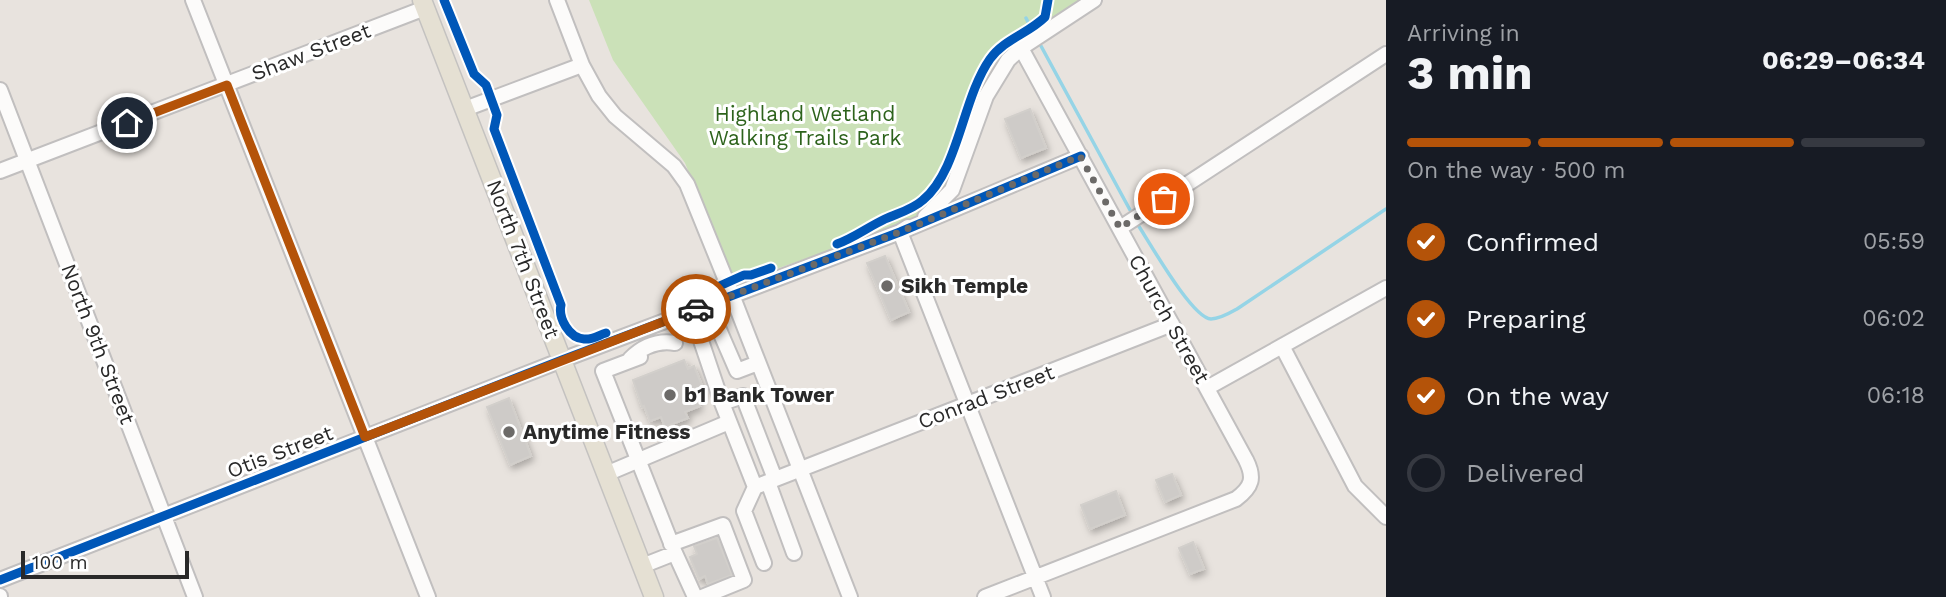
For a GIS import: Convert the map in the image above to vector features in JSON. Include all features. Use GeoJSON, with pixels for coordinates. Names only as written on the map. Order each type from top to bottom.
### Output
{"type":"FeatureCollection","features":[{"type":"Feature","properties":{"kind":"main road","name":"North 7th Street"},"geometry":{"type":"LineString","coordinates":[[424,4],[654,597]]}},
{"type":"Feature","properties":{"kind":"street"},"geometry":{"type":"LineString","coordinates":[[193,0],[428,597]]}},
{"type":"Feature","properties":{"kind":"street"},"geometry":{"type":"LineString","coordinates":[[557,0],[582,65],[605,105],[664,156],[681,174],[694,199],[850,597]]}},
{"type":"Feature","properties":{"kind":"street","name":"Otis Street"},"geometry":{"type":"LineString","coordinates":[[900,232],[925,217],[952,190],[986,96],[1008,60],[1021,48],[1094,0]]}},
{"type":"Feature","properties":{"kind":"street","name":"Shaw Street"},"geometry":{"type":"LineString","coordinates":[[0,171],[227,85],[424,4]]}},
{"type":"Feature","properties":{"kind":"street","name":"Church Street"},"geometry":{"type":"LineString","coordinates":[[1021,48],[1207,388],[1251,471],[1252,482],[1247,491],[1236,499],[1035,577]]}},
{"type":"Feature","properties":{"kind":"street"},"geometry":{"type":"LineString","coordinates":[[1120,228],[1386,54]]}},
{"type":"Feature","properties":{"kind":"street"},"geometry":{"type":"LineString","coordinates":[[465,109],[582,65]]}},
{"type":"Feature","properties":{"kind":"street","name":"North 9th Street"},"geometry":{"type":"LineString","coordinates":[[0,90],[195,597]]}},
{"type":"Feature","properties":{"kind":"street","name":"Otis Street"},"geometry":{"type":"LineString","coordinates":[[0,580],[562,360],[900,232],[1080,156]]}},
{"type":"Feature","properties":{"kind":"street"},"geometry":{"type":"LineString","coordinates":[[900,232],[1043,597]]}},
{"type":"Feature","properties":{"kind":"street"},"geometry":{"type":"LineString","coordinates":[[1207,388],[1386,288]]}},
{"type":"Feature","properties":{"kind":"street"},"geometry":{"type":"LineString","coordinates":[[691,311],[729,422],[766,483]]}},
{"type":"Feature","properties":{"kind":"street"},"geometry":{"type":"LineString","coordinates":[[695,597],[603,371],[675,344],[714,318],[737,371],[758,363]]}},
{"type":"Feature","properties":{"kind":"street","name":"Conrad Street"},"geometry":{"type":"LineString","coordinates":[[766,483],[1172,324]]}},
{"type":"Feature","properties":{"kind":"street"},"geometry":{"type":"LineString","coordinates":[[634,359],[640,349],[663,341],[675,344]]}},
{"type":"Feature","properties":{"kind":"street"},"geometry":{"type":"LineString","coordinates":[[609,343],[634,359]]}},
{"type":"Feature","properties":{"kind":"street"},"geometry":{"type":"LineString","coordinates":[[1282,346],[1355,486],[1386,517]]}},
{"type":"Feature","properties":{"kind":"street"},"geometry":{"type":"LineString","coordinates":[[722,403],[743,396],[766,483],[794,554]]}},
{"type":"Feature","properties":{"kind":"street"},"geometry":{"type":"LineString","coordinates":[[606,474],[729,422]]}},
{"type":"Feature","properties":{"kind":"street"},"geometry":{"type":"LineString","coordinates":[[764,563],[744,511],[766,483]]}},
{"type":"Feature","properties":{"kind":"street"},"geometry":{"type":"LineString","coordinates":[[642,566],[723,525],[744,580],[702,597]]}},
{"type":"Feature","properties":{"kind":"street"},"geometry":{"type":"LineString","coordinates":[[985,597],[1035,577]]}},
{"type":"Feature","properties":{"kind":"green space","name":"Highland Wetland Walking Trails Park"},"geometry":{"type":"Polygon","coordinates":[[[589,0],[1084,0],[997,56],[977,88],[946,189],[921,215],[904,224],[742,281],[730,273],[685,163],[613,60],[589,0]]]}},
{"type":"Feature","properties":{"kind":"building"},"geometry":{"type":"Polygon","coordinates":[[[1030,109],[1046,148],[1021,158],[1005,119],[1030,109]]]}},
{"type":"Feature","properties":{"kind":"building"},"geometry":{"type":"Polygon","coordinates":[[[885,256],[909,312],[891,320],[867,263],[885,256]]]}},
{"type":"Feature","properties":{"kind":"building","name":"b1 Bank Tower"},"geometry":{"type":"Polygon","coordinates":[[[684,360],[688,369],[694,366],[705,393],[696,397],[700,406],[685,412],[688,418],[665,427],[661,417],[650,421],[633,380],[684,360]]]}},
{"type":"Feature","properties":{"kind":"building","name":"Anytime Fitness"},"geometry":{"type":"Polygon","coordinates":[[[509,398],[531,456],[510,465],[487,407],[509,398]]]}},
{"type":"Feature","properties":{"kind":"building"},"geometry":{"type":"Polygon","coordinates":[[[1172,474],[1181,495],[1165,502],[1156,480],[1172,474]]]}},
{"type":"Feature","properties":{"kind":"building"},"geometry":{"type":"Polygon","coordinates":[[[1116,491],[1125,515],[1090,529],[1081,505],[1116,491]]]}},
{"type":"Feature","properties":{"kind":"building"},"geometry":{"type":"Polygon","coordinates":[[[717,538],[732,575],[708,584],[705,576],[699,579],[690,557],[697,554],[694,546],[717,538]]]}},
{"type":"Feature","properties":{"kind":"building"},"geometry":{"type":"Polygon","coordinates":[[[1193,542],[1204,569],[1190,574],[1179,548],[1193,542]]]}},
{"type":"Feature","properties":{"kind":"waterway"},"geometry":{"type":"LineString","coordinates":[[1026,18],[1028,22]]}},
{"type":"Feature","properties":{"kind":"waterway"},"geometry":{"type":"LineString","coordinates":[[1041,46],[1130,210]]}},
{"type":"Feature","properties":{"kind":"waterway"},"geometry":{"type":"LineString","coordinates":[[1138,225],[1183,294],[1203,315],[1211,319],[1237,309],[1386,209]]}},
{"type":"Feature","properties":{"kind":"cycle path"},"geometry":{"type":"LineString","coordinates":[[444,0],[474,74],[486,85],[497,115],[494,129],[561,305],[563,321],[569,331],[579,338],[590,339],[606,333]]}},
{"type":"Feature","properties":{"kind":"cycle path"},"geometry":{"type":"LineString","coordinates":[[837,244],[914,206],[935,187],[953,153],[973,94],[990,59],[1002,46],[1045,17],[1048,0]]}},
{"type":"Feature","properties":{"kind":"cycle path"},"geometry":{"type":"LineString","coordinates":[[0,580],[562,360],[900,232],[1081,156]]}},
{"type":"Feature","properties":{"kind":"cycle path"},"geometry":{"type":"LineString","coordinates":[[684,302],[744,275],[771,268]]}},
{"type":"Feature","properties":{"kind":"way so far"},"geometry":{"type":"LineString","coordinates":[[696,309],[900,232],[1080,156],[1120,228],[1164,199]]}},
{"type":"Feature","properties":{"kind":"place","name":"Sikh Temple"},"geometry":{"type":"Point","coordinates":[887,286]}},
{"type":"Feature","properties":{"kind":"place","name":"b1 Bank Tower"},"geometry":{"type":"Point","coordinates":[670,395]}},
{"type":"Feature","properties":{"kind":"place","name":"Anytime Fitness"},"geometry":{"type":"Point","coordinates":[509,432]}},
{"type":"Feature","properties":{"kind":"route"},"geometry":{"type":"LineString","coordinates":[[127,123],[227,85],[365,437],[696,309]]}}]}
